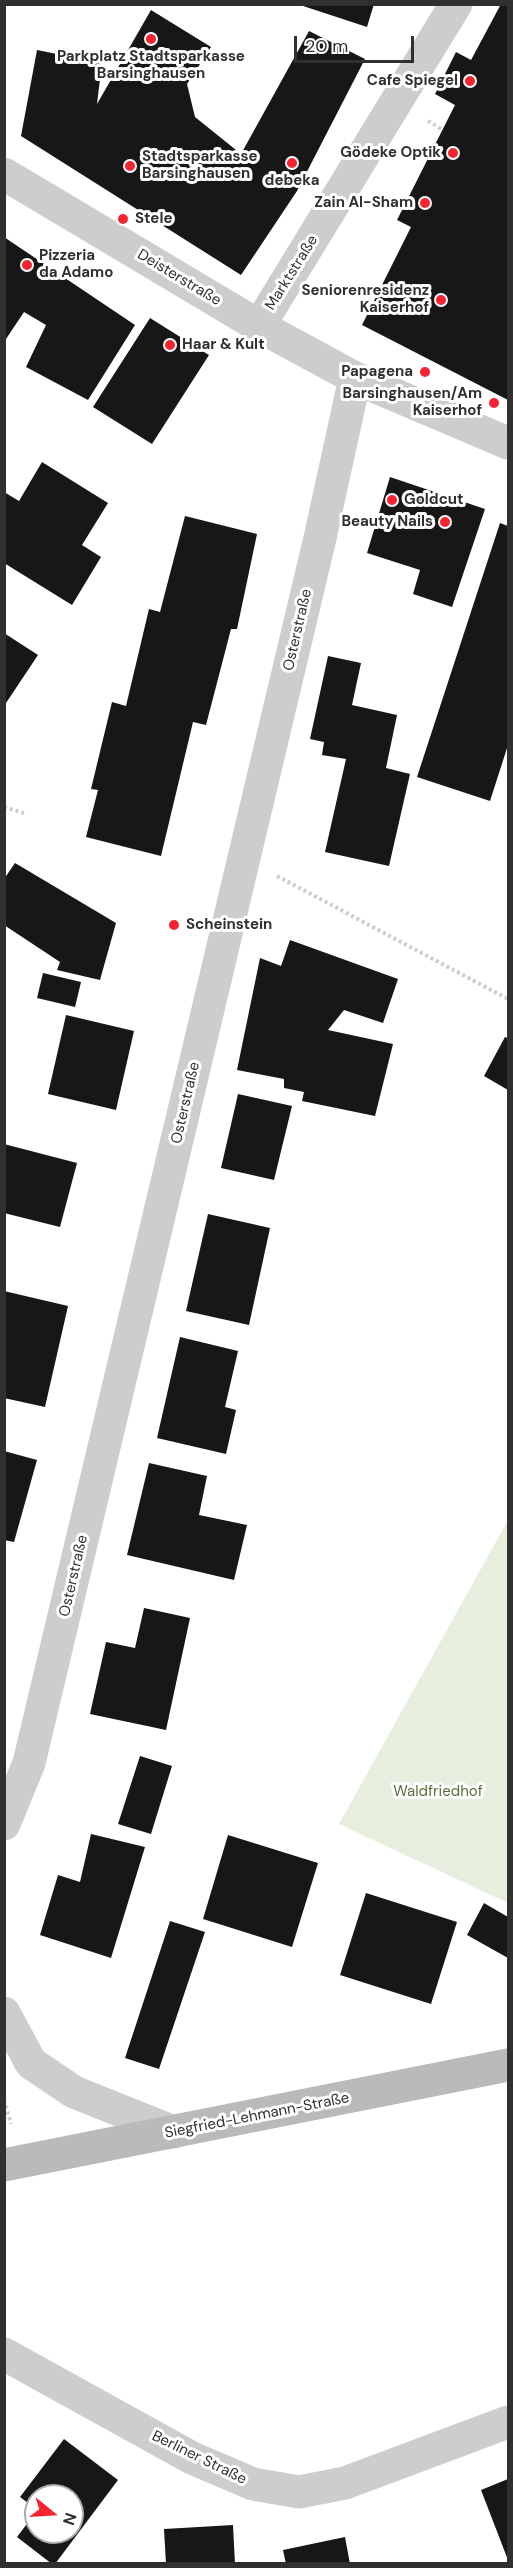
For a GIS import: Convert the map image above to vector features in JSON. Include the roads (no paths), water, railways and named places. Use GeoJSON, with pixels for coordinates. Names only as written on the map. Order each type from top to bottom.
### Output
{"type":"FeatureCollection","features":[{"type":"Feature","properties":{"kind":"main road","name":"Siegfried-Lehmann-Straße"},"geometry":{"type":"LineString","coordinates":[[4,2165],[508,2066]]}},
{"type":"Feature","properties":{"kind":"street","name":"Marktstraße"},"geometry":{"type":"LineString","coordinates":[[259,326],[456,4]]}},
{"type":"Feature","properties":{"kind":"street","name":"Deisterstraße"},"geometry":{"type":"LineString","coordinates":[[4,174],[259,326],[355,378],[508,442]]}},
{"type":"Feature","properties":{"kind":"street","name":"Osterstraße"},"geometry":{"type":"LineString","coordinates":[[4,1824],[29,1763],[320,538],[355,378]]}},
{"type":"Feature","properties":{"kind":"street"},"geometry":{"type":"LineString","coordinates":[[4,2013],[31,2063],[74,2092],[174,2132]]}},
{"type":"Feature","properties":{"kind":"street","name":"Berliner Straße"},"geometry":{"type":"LineString","coordinates":[[4,2354],[192,2458],[253,2484],[299,2492],[345,2483],[508,2422]]}},
{"type":"Feature","properties":{"kind":"place","name":"Parkplatz Stadtsparkasse Barsinghausen"},"geometry":{"type":"Point","coordinates":[151,39]}},
{"type":"Feature","properties":{"kind":"place","name":"Cafe Spiegel"},"geometry":{"type":"Point","coordinates":[470,81]}},
{"type":"Feature","properties":{"kind":"place","name":"Gödeke Optik"},"geometry":{"type":"Point","coordinates":[453,153]}},
{"type":"Feature","properties":{"kind":"place","name":"debeka"},"geometry":{"type":"Point","coordinates":[292,163]}},
{"type":"Feature","properties":{"kind":"place","name":"Stadtsparkasse Barsinghausen"},"geometry":{"type":"Point","coordinates":[130,166]}},
{"type":"Feature","properties":{"kind":"place","name":"Zain Al-Sham"},"geometry":{"type":"Point","coordinates":[425,203]}},
{"type":"Feature","properties":{"kind":"place","name":"Stele"},"geometry":{"type":"Point","coordinates":[123,219]}},
{"type":"Feature","properties":{"kind":"place","name":"Pizzeria da Adamo"},"geometry":{"type":"Point","coordinates":[27,265]}},
{"type":"Feature","properties":{"kind":"place","name":"Seniorenresidenz Kaiserhof"},"geometry":{"type":"Point","coordinates":[441,300]}},
{"type":"Feature","properties":{"kind":"place","name":"Haar & Kult"},"geometry":{"type":"Point","coordinates":[170,345]}},
{"type":"Feature","properties":{"kind":"place","name":"Papagena"},"geometry":{"type":"Point","coordinates":[425,372]}},
{"type":"Feature","properties":{"kind":"place","name":"Barsinghausen/Am Kaiserhof"},"geometry":{"type":"Point","coordinates":[494,403]}},
{"type":"Feature","properties":{"kind":"place","name":"Goldcut"},"geometry":{"type":"Point","coordinates":[392,500]}},
{"type":"Feature","properties":{"kind":"place","name":"Beauty Nails"},"geometry":{"type":"Point","coordinates":[445,522]}},
{"type":"Feature","properties":{"kind":"place","name":"Scheinstein"},"geometry":{"type":"Point","coordinates":[174,925]}},
{"type":"Feature","properties":{"kind":"park label","name":"Waldfriedhof"},"geometry":{"type":"Point","coordinates":[438,1792]}}]}
